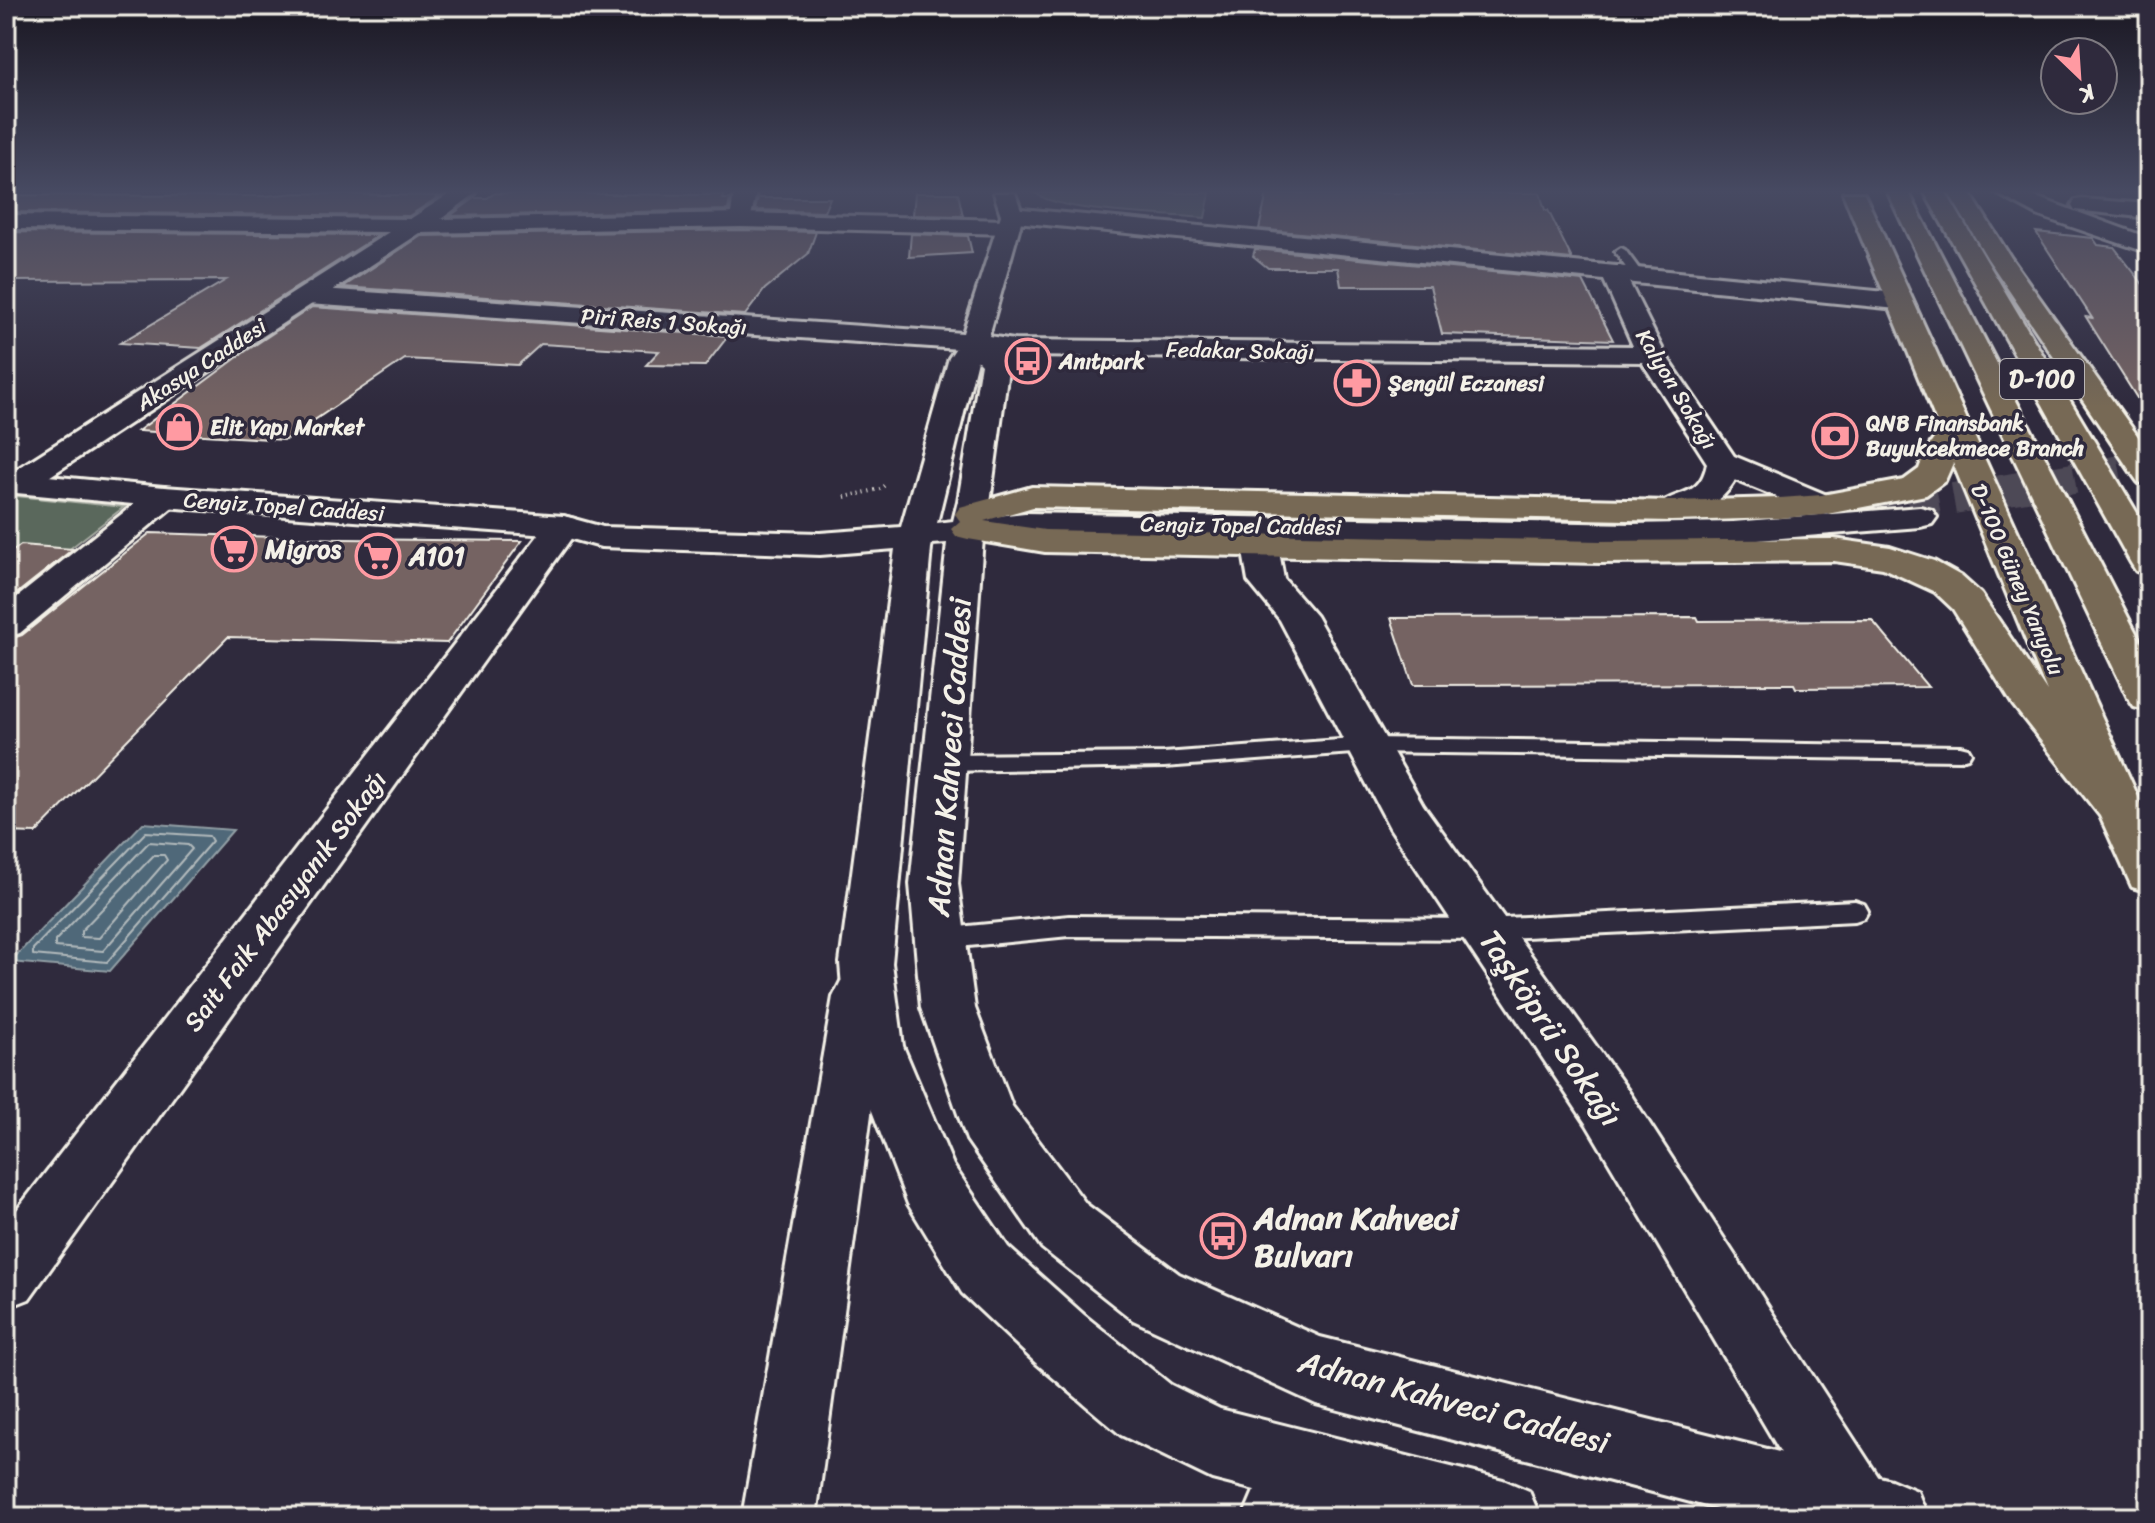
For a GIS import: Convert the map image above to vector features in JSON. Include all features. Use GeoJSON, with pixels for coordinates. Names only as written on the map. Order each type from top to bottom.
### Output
{"type":"FeatureCollection","features":[{"type":"Feature","properties":{"kind":"main road","name":"D-100 Güney Yanyolu"},"geometry":{"type":"LineString","coordinates":[[1882,264],[2149,874]]}},
{"type":"Feature","properties":{"kind":"main road","name":"D-100"},"geometry":{"type":"LineString","coordinates":[[1933,264],[2149,698]]}},
{"type":"Feature","properties":{"kind":"main road","name":"D-100"},"geometry":{"type":"LineString","coordinates":[[1976,264],[2149,563]]}},
{"type":"Feature","properties":{"kind":"main road"},"geometry":{"type":"LineString","coordinates":[[2006,264],[2149,475]]}},
{"type":"Feature","properties":{"kind":"main road"},"geometry":{"type":"LineString","coordinates":[[2076,370],[2139,414]]}},
{"type":"Feature","properties":{"kind":"main road"},"geometry":{"type":"LineString","coordinates":[[931,522],[1042,496],[1671,511],[1822,505],[1914,488],[1934,474],[1941,452],[1954,432]]}},
{"type":"Feature","properties":{"kind":"main road"},"geometry":{"type":"LineString","coordinates":[[931,522],[1045,541],[1600,552],[1834,550],[1890,558],[1921,569],[1948,584],[1968,602],[2028,696],[2117,806]]}},
{"type":"Feature","properties":{"kind":"street","name":"Akasya Caddesi"},"geometry":{"type":"LineString","coordinates":[[11,483],[356,264]]}},
{"type":"Feature","properties":{"kind":"street","name":"Adnan Kahveci Caddesi"},"geometry":{"type":"LineString","coordinates":[[994,264],[974,342],[963,358],[931,522],[866,963],[875,1046],[930,1184],[985,1270],[1060,1339],[1146,1410],[1307,1497],[1503,1517]]}},
{"type":"Feature","properties":{"kind":"street"},"geometry":{"type":"LineString","coordinates":[[1612,264],[1897,301]]}},
{"type":"Feature","properties":{"kind":"street","name":"Kalyon Sokağı"},"geometry":{"type":"LineString","coordinates":[[1623,265],[1651,354],[1723,463],[1822,505]]}},
{"type":"Feature","properties":{"kind":"street","name":"Piri Reis 1 Sokağı"},"geometry":{"type":"LineString","coordinates":[[307,296],[974,342]]}},
{"type":"Feature","properties":{"kind":"street","name":"Adnan Kahveci Caddesi"},"geometry":{"type":"LineString","coordinates":[[974,342],[995,362],[931,522],[945,763],[934,884],[938,939],[948,1008],[988,1121],[1064,1226],[1156,1297],[1316,1370],[1873,1512]]}},
{"type":"Feature","properties":{"kind":"street","name":"Fedakar Sokağı"},"geometry":{"type":"LineString","coordinates":[[974,342],[1014,348],[1651,354]]}},
{"type":"Feature","properties":{"kind":"street","name":"Kalyon Sokağı"},"geometry":{"type":"LineString","coordinates":[[1671,511],[1706,498],[1722,479],[1723,463]]}},
{"type":"Feature","properties":{"kind":"street","name":"Cengiz Topel Caddesi"},"geometry":{"type":"LineString","coordinates":[[11,483],[563,526],[601,537],[805,543],[864,542],[931,522],[1182,523],[1633,534],[1733,532],[1914,511]]}},
{"type":"Feature","properties":{"kind":"street"},"geometry":{"type":"LineString","coordinates":[[6,625],[164,497]]}},
{"type":"Feature","properties":{"kind":"street","name":"Sait Faik Abasıyanık Sokağı"},"geometry":{"type":"LineString","coordinates":[[6,1276],[563,526]]}},
{"type":"Feature","properties":{"kind":"street","name":"Taşköprü Sokağı"},"geometry":{"type":"LineString","coordinates":[[1260,546],[1266,581],[1297,616],[1406,816],[1607,1107],[1873,1512]]}},
{"type":"Feature","properties":{"kind":"street"},"geometry":{"type":"LineString","coordinates":[[779,1517],[866,963]]}},
{"type":"Feature","properties":{"kind":"lane"},"geometry":{"type":"LineString","coordinates":[[945,763],[1164,760],[1367,745],[1960,753]]}},
{"type":"Feature","properties":{"kind":"lane"},"geometry":{"type":"LineString","coordinates":[[938,939],[1069,926],[1484,929],[1855,911]]}},
{"type":"Feature","properties":{"kind":"path"},"geometry":{"type":"LineString","coordinates":[[845,497],[880,489],[891,476]]}},
{"type":"Feature","properties":{"kind":"green space"},"geometry":{"type":"Polygon","coordinates":[[[6,495],[124,507],[6,598],[6,495]]]}},
{"type":"Feature","properties":{"kind":"water"},"geometry":{"type":"Polygon","coordinates":[[[143,823],[233,830],[110,971],[10,962],[143,823]]]}},
{"type":"Feature","properties":{"kind":"building"},"geometry":{"type":"Polygon","coordinates":[[[6,264],[333,264],[201,348],[120,343],[226,280],[6,281],[6,264]]]}},
{"type":"Feature","properties":{"kind":"building"},"geometry":{"type":"Polygon","coordinates":[[[378,264],[796,264],[765,289],[745,315],[343,287],[378,264]]]}},
{"type":"Feature","properties":{"kind":"building"},"geometry":{"type":"Polygon","coordinates":[[[1263,264],[1410,264],[1583,281],[1613,340],[1442,334],[1430,286],[1341,286],[1338,268],[1268,268],[1263,264]]]}},
{"type":"Feature","properties":{"kind":"building"},"geometry":{"type":"Polygon","coordinates":[[[2057,264],[2127,264],[2149,292],[2149,417],[2086,317],[2092,318],[2057,264]]]}},
{"type":"Feature","properties":{"kind":"building"},"geometry":{"type":"Polygon","coordinates":[[[312,307],[728,336],[705,366],[646,365],[659,351],[541,344],[518,365],[405,359],[285,440],[138,431],[246,351],[312,307]]]}},
{"type":"Feature","properties":{"kind":"building"},"geometry":{"type":"Polygon","coordinates":[[[150,533],[522,541],[447,643],[228,637],[36,833],[6,832],[6,640],[22,635],[150,533]]]}},
{"type":"Feature","properties":{"kind":"building"},"geometry":{"type":"Polygon","coordinates":[[[21,545],[73,549],[6,602],[6,556],[21,545]]]}},
{"type":"Feature","properties":{"kind":"building"},"geometry":{"type":"Polygon","coordinates":[[[1697,617],[1699,621],[1872,620],[1928,687],[1796,688],[1794,684],[1413,685],[1391,618],[1697,617]]]}},
{"type":"Feature","properties":{"kind":"tunnel"},"geometry":{"type":"LineString","coordinates":[[1908,506],[2149,466]]}},
{"type":"Feature","properties":{"kind":"place","name":"Anıtpark"},"geometry":{"type":"Point","coordinates":[1028,361]}},
{"type":"Feature","properties":{"kind":"place","name":"Şengül Eczanesi"},"geometry":{"type":"Point","coordinates":[1357,383]}},
{"type":"Feature","properties":{"kind":"place","name":"Elit Yapı Market"},"geometry":{"type":"Point","coordinates":[179,427]}},
{"type":"Feature","properties":{"kind":"place","name":"QNB Finansbank Buyukcekmece Branch"},"geometry":{"type":"Point","coordinates":[1835,436]}},
{"type":"Feature","properties":{"kind":"place","name":"Migros"},"geometry":{"type":"Point","coordinates":[234,549]}},
{"type":"Feature","properties":{"kind":"place","name":"A101"},"geometry":{"type":"Point","coordinates":[378,556]}},
{"type":"Feature","properties":{"kind":"place","name":"Adnan Kahveci Bulvarı"},"geometry":{"type":"Point","coordinates":[1223,1236]}}]}
